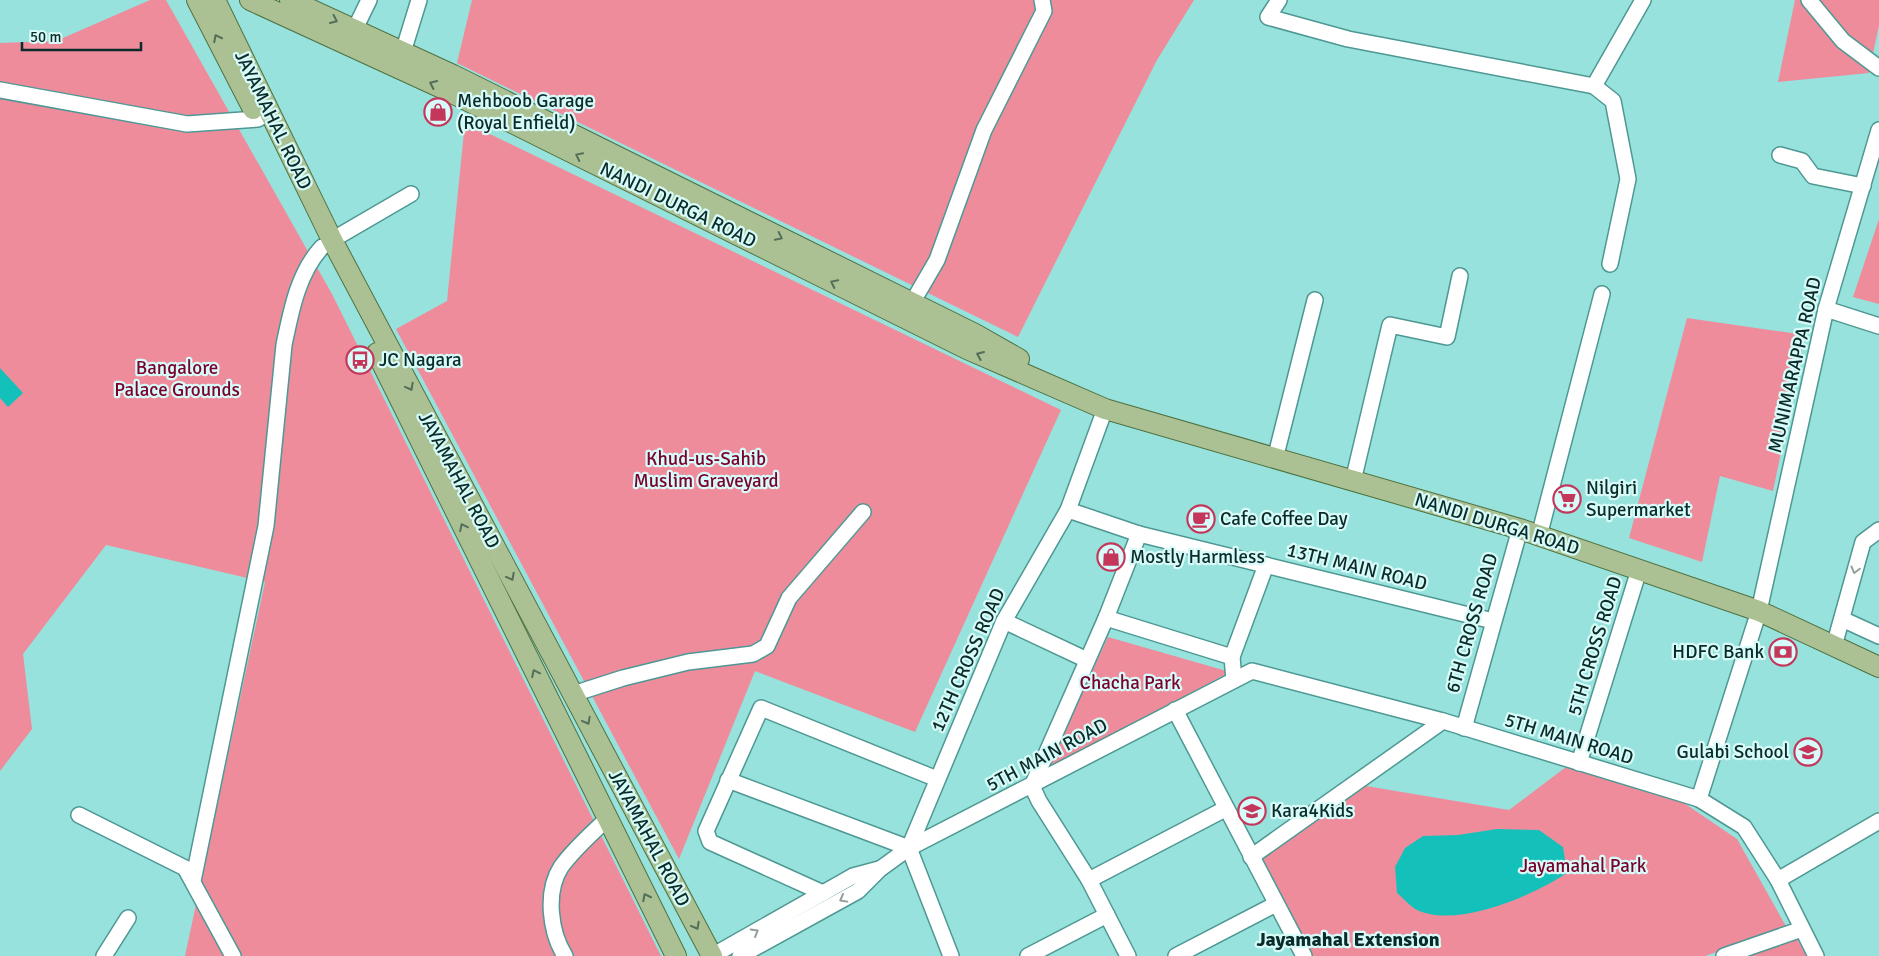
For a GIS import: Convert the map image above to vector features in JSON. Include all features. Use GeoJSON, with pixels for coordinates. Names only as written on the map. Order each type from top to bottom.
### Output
{"type":"FeatureCollection","features":[{"type":"Feature","properties":{"kind":"main road","name":"JAYAMAHAL ROAD"},"geometry":{"type":"LineString","coordinates":[[197,0],[264,115]]}},
{"type":"Feature","properties":{"kind":"main road","name":"JAYAMAHAL ROAD"},"geometry":{"type":"LineString","coordinates":[[215,0],[264,115],[327,243],[382,362],[676,956]]}},
{"type":"Feature","properties":{"kind":"main road","name":"NANDI DURGA ROAD"},"geometry":{"type":"LineString","coordinates":[[250,0],[351,38],[403,52],[975,334],[1105,408]]}},
{"type":"Feature","properties":{"kind":"main road","name":"NANDI DURGA ROAD"},"geometry":{"type":"LineString","coordinates":[[290,0],[351,38],[446,90],[967,349],[1105,408],[1520,529],[1759,612],[1878,664]]}},
{"type":"Feature","properties":{"kind":"main road","name":"JAYAMAHAL ROAD"},"geometry":{"type":"LineString","coordinates":[[327,243],[573,694],[712,956]]}},
{"type":"Feature","properties":{"kind":"street"},"geometry":{"type":"LineString","coordinates":[[351,38],[369,0]]}},
{"type":"Feature","properties":{"kind":"street"},"geometry":{"type":"LineString","coordinates":[[403,52],[419,0]]}},
{"type":"Feature","properties":{"kind":"street"},"geometry":{"type":"LineString","coordinates":[[912,303],[937,260],[984,130],[1044,11],[1042,0]]}},
{"type":"Feature","properties":{"kind":"street"},"geometry":{"type":"LineString","coordinates":[[1279,0],[1268,18],[1348,39],[1594,86],[1613,101],[1628,179],[1610,264]]}},
{"type":"Feature","properties":{"kind":"street"},"geometry":{"type":"LineString","coordinates":[[1594,86],[1644,0]]}},
{"type":"Feature","properties":{"kind":"street"},"geometry":{"type":"LineString","coordinates":[[1809,0],[1843,40],[1879,68]]}},
{"type":"Feature","properties":{"kind":"street"},"geometry":{"type":"LineString","coordinates":[[0,90],[187,124],[264,115]]}},
{"type":"Feature","properties":{"kind":"street","name":"MUNIMARAPPA ROAD"},"geometry":{"type":"LineString","coordinates":[[1699,799],[1759,612],[1826,309],[1863,186],[1875,155],[1879,130]]}},
{"type":"Feature","properties":{"kind":"street"},"geometry":{"type":"LineString","coordinates":[[1780,155],[1802,161],[1813,176],[1863,186]]}},
{"type":"Feature","properties":{"kind":"street"},"geometry":{"type":"LineString","coordinates":[[192,881],[266,526],[284,345],[290,318],[307,268],[327,243],[411,194]]}},
{"type":"Feature","properties":{"kind":"street"},"geometry":{"type":"LineString","coordinates":[[1353,481],[1390,325],[1447,336],[1460,276]]}},
{"type":"Feature","properties":{"kind":"street"},"geometry":{"type":"LineString","coordinates":[[1539,536],[1602,294]]}},
{"type":"Feature","properties":{"kind":"street"},"geometry":{"type":"LineString","coordinates":[[1275,459],[1315,300]]}},
{"type":"Feature","properties":{"kind":"street"},"geometry":{"type":"LineString","coordinates":[[1826,309],[1879,326]]}},
{"type":"Feature","properties":{"kind":"street","name":"12TH CROSS ROAD"},"geometry":{"type":"LineString","coordinates":[[908,848],[1004,621],[1068,510],[1105,408]]}},
{"type":"Feature","properties":{"kind":"street","name":"13TH MAIN ROAD"},"geometry":{"type":"LineString","coordinates":[[1068,510],[1139,534],[1493,621]]}},
{"type":"Feature","properties":{"kind":"street"},"geometry":{"type":"LineString","coordinates":[[573,694],[623,678],[688,662],[753,654],[767,646],[789,598],[863,512]]}},
{"type":"Feature","properties":{"kind":"street","name":"6TH CROSS ROAD"},"geometry":{"type":"LineString","coordinates":[[1464,728],[1520,529]]}},
{"type":"Feature","properties":{"kind":"street"},"geometry":{"type":"LineString","coordinates":[[1834,646],[1863,542],[1879,530]]}},
{"type":"Feature","properties":{"kind":"street"},"geometry":{"type":"LineString","coordinates":[[1128,956],[1089,880],[1039,801],[1032,786],[1106,618],[1139,534]]}},
{"type":"Feature","properties":{"kind":"street"},"geometry":{"type":"LineString","coordinates":[[1234,680],[1232,657],[1266,565]]}},
{"type":"Feature","properties":{"kind":"street","name":"5TH CROSS ROAD"},"geometry":{"type":"LineString","coordinates":[[1579,763],[1639,570]]}},
{"type":"Feature","properties":{"kind":"street"},"geometry":{"type":"LineString","coordinates":[[1106,618],[1232,657]]}},
{"type":"Feature","properties":{"kind":"street"},"geometry":{"type":"LineString","coordinates":[[1842,619],[1879,636]]}},
{"type":"Feature","properties":{"kind":"street"},"geometry":{"type":"LineString","coordinates":[[1004,621],[1087,660]]}},
{"type":"Feature","properties":{"kind":"street","name":"5TH MAIN ROAD"},"geometry":{"type":"LineString","coordinates":[[740,956],[858,891],[880,869],[908,848],[1032,786],[1252,671],[1442,721],[1699,799],[1744,827],[1778,880],[1816,956]]}},
{"type":"Feature","properties":{"kind":"street"},"geometry":{"type":"LineString","coordinates":[[824,893],[710,842],[706,831],[761,708],[937,779]]}},
{"type":"Feature","properties":{"kind":"street"},"geometry":{"type":"LineString","coordinates":[[1175,710],[1225,809],[1304,956]]}},
{"type":"Feature","properties":{"kind":"street"},"geometry":{"type":"LineString","coordinates":[[1251,857],[1442,721]]}},
{"type":"Feature","properties":{"kind":"street"},"geometry":{"type":"LineString","coordinates":[[728,780],[908,848],[951,956]]}},
{"type":"Feature","properties":{"kind":"street"},"geometry":{"type":"LineString","coordinates":[[1089,880],[1225,809]]}},
{"type":"Feature","properties":{"kind":"street"},"geometry":{"type":"LineString","coordinates":[[79,816],[185,868],[233,956]]}},
{"type":"Feature","properties":{"kind":"street"},"geometry":{"type":"LineString","coordinates":[[565,956],[553,923],[552,909],[556,880],[561,867],[607,819]]}},
{"type":"Feature","properties":{"kind":"street"},"geometry":{"type":"LineString","coordinates":[[1778,880],[1879,821]]}},
{"type":"Feature","properties":{"kind":"street","name":"5TH MAIN ROAD"},"geometry":{"type":"LineString","coordinates":[[712,956],[853,876],[880,869]]}},
{"type":"Feature","properties":{"kind":"street"},"geometry":{"type":"LineString","coordinates":[[1176,956],[1276,904]]}},
{"type":"Feature","properties":{"kind":"street"},"geometry":{"type":"LineString","coordinates":[[1028,956],[1108,915]]}},
{"type":"Feature","properties":{"kind":"street"},"geometry":{"type":"LineString","coordinates":[[104,956],[128,918]]}},
{"type":"Feature","properties":{"kind":"street"},"geometry":{"type":"LineString","coordinates":[[1724,956],[1802,929]]}},
{"type":"Feature","properties":{"kind":"green space","name":"Bangalore Palace Grounds"},"geometry":{"type":"Polygon","coordinates":[[[150,0],[166,0],[332,294],[661,956],[185,956],[265,582],[106,545],[23,654],[32,729],[0,771],[0,43],[56,41],[150,0]]]}},
{"type":"Feature","properties":{"kind":"green space"},"geometry":{"type":"Polygon","coordinates":[[[472,0],[1194,0],[1157,60],[1018,337],[457,63],[472,0]]]}},
{"type":"Feature","properties":{"kind":"green space"},"geometry":{"type":"Polygon","coordinates":[[[1795,0],[1879,0],[1879,25],[1869,73],[1778,82],[1795,0]]]}},
{"type":"Feature","properties":{"kind":"green space","name":"Khud-us-Sahib Muslim Graveyard"},"geometry":{"type":"Polygon","coordinates":[[[465,122],[1061,410],[915,732],[755,671],[679,859],[396,329],[447,301],[465,122]]]}},
{"type":"Feature","properties":{"kind":"green space"},"geometry":{"type":"Polygon","coordinates":[[[1879,219],[1879,304],[1853,297],[1879,219]]]}},
{"type":"Feature","properties":{"kind":"green space"},"geometry":{"type":"Polygon","coordinates":[[[1687,318],[1805,335],[1773,491],[1720,476],[1702,562],[1629,538],[1687,318]]]}},
{"type":"Feature","properties":{"kind":"green space","name":"Chacha Park"},"geometry":{"type":"Polygon","coordinates":[[[1108,637],[1230,672],[1044,773],[1108,637]]]}},
{"type":"Feature","properties":{"kind":"green space","name":"Jayamahal Park"},"geometry":{"type":"Polygon","coordinates":[[[1566,767],[1684,803],[1737,839],[1787,928],[1705,956],[1313,956],[1262,859],[1366,786],[1509,810],[1566,767]]]}},
{"type":"Feature","properties":{"kind":"green space"},"geometry":{"type":"Polygon","coordinates":[[[1797,939],[1807,956],[1745,956],[1797,939]]]}},
{"type":"Feature","properties":{"kind":"water"},"geometry":{"type":"Polygon","coordinates":[[[0,368],[23,393],[8,407],[0,398],[0,368]]]}},
{"type":"Feature","properties":{"kind":"water"},"geometry":{"type":"Polygon","coordinates":[[[1497,829],[1539,830],[1563,847],[1567,873],[1514,900],[1471,913],[1432,914],[1410,906],[1397,893],[1395,867],[1405,848],[1423,836],[1458,835],[1497,829]]]}},
{"type":"Feature","properties":{"kind":"place","name":"Mehboob Garage (Royal Enfield)"},"geometry":{"type":"Point","coordinates":[438,112]}},
{"type":"Feature","properties":{"kind":"place","name":"JC Nagara"},"geometry":{"type":"Point","coordinates":[360,360]}},
{"type":"Feature","properties":{"kind":"place","name":"Nilgiri Supermarket"},"geometry":{"type":"Point","coordinates":[1567,499]}},
{"type":"Feature","properties":{"kind":"place","name":"Cafe Coffee Day"},"geometry":{"type":"Point","coordinates":[1201,519]}},
{"type":"Feature","properties":{"kind":"place","name":"Mostly Harmless"},"geometry":{"type":"Point","coordinates":[1111,557]}},
{"type":"Feature","properties":{"kind":"place","name":"HDFC Bank"},"geometry":{"type":"Point","coordinates":[1783,652]}},
{"type":"Feature","properties":{"kind":"place","name":"Gulabi School"},"geometry":{"type":"Point","coordinates":[1808,752]}},
{"type":"Feature","properties":{"kind":"place","name":"Kara4Kids"},"geometry":{"type":"Point","coordinates":[1252,811]}},
{"type":"Feature","properties":{"kind":"district","name":"Jayamahal Extension"},"geometry":{"type":"Point","coordinates":[1348,939]}}]}
